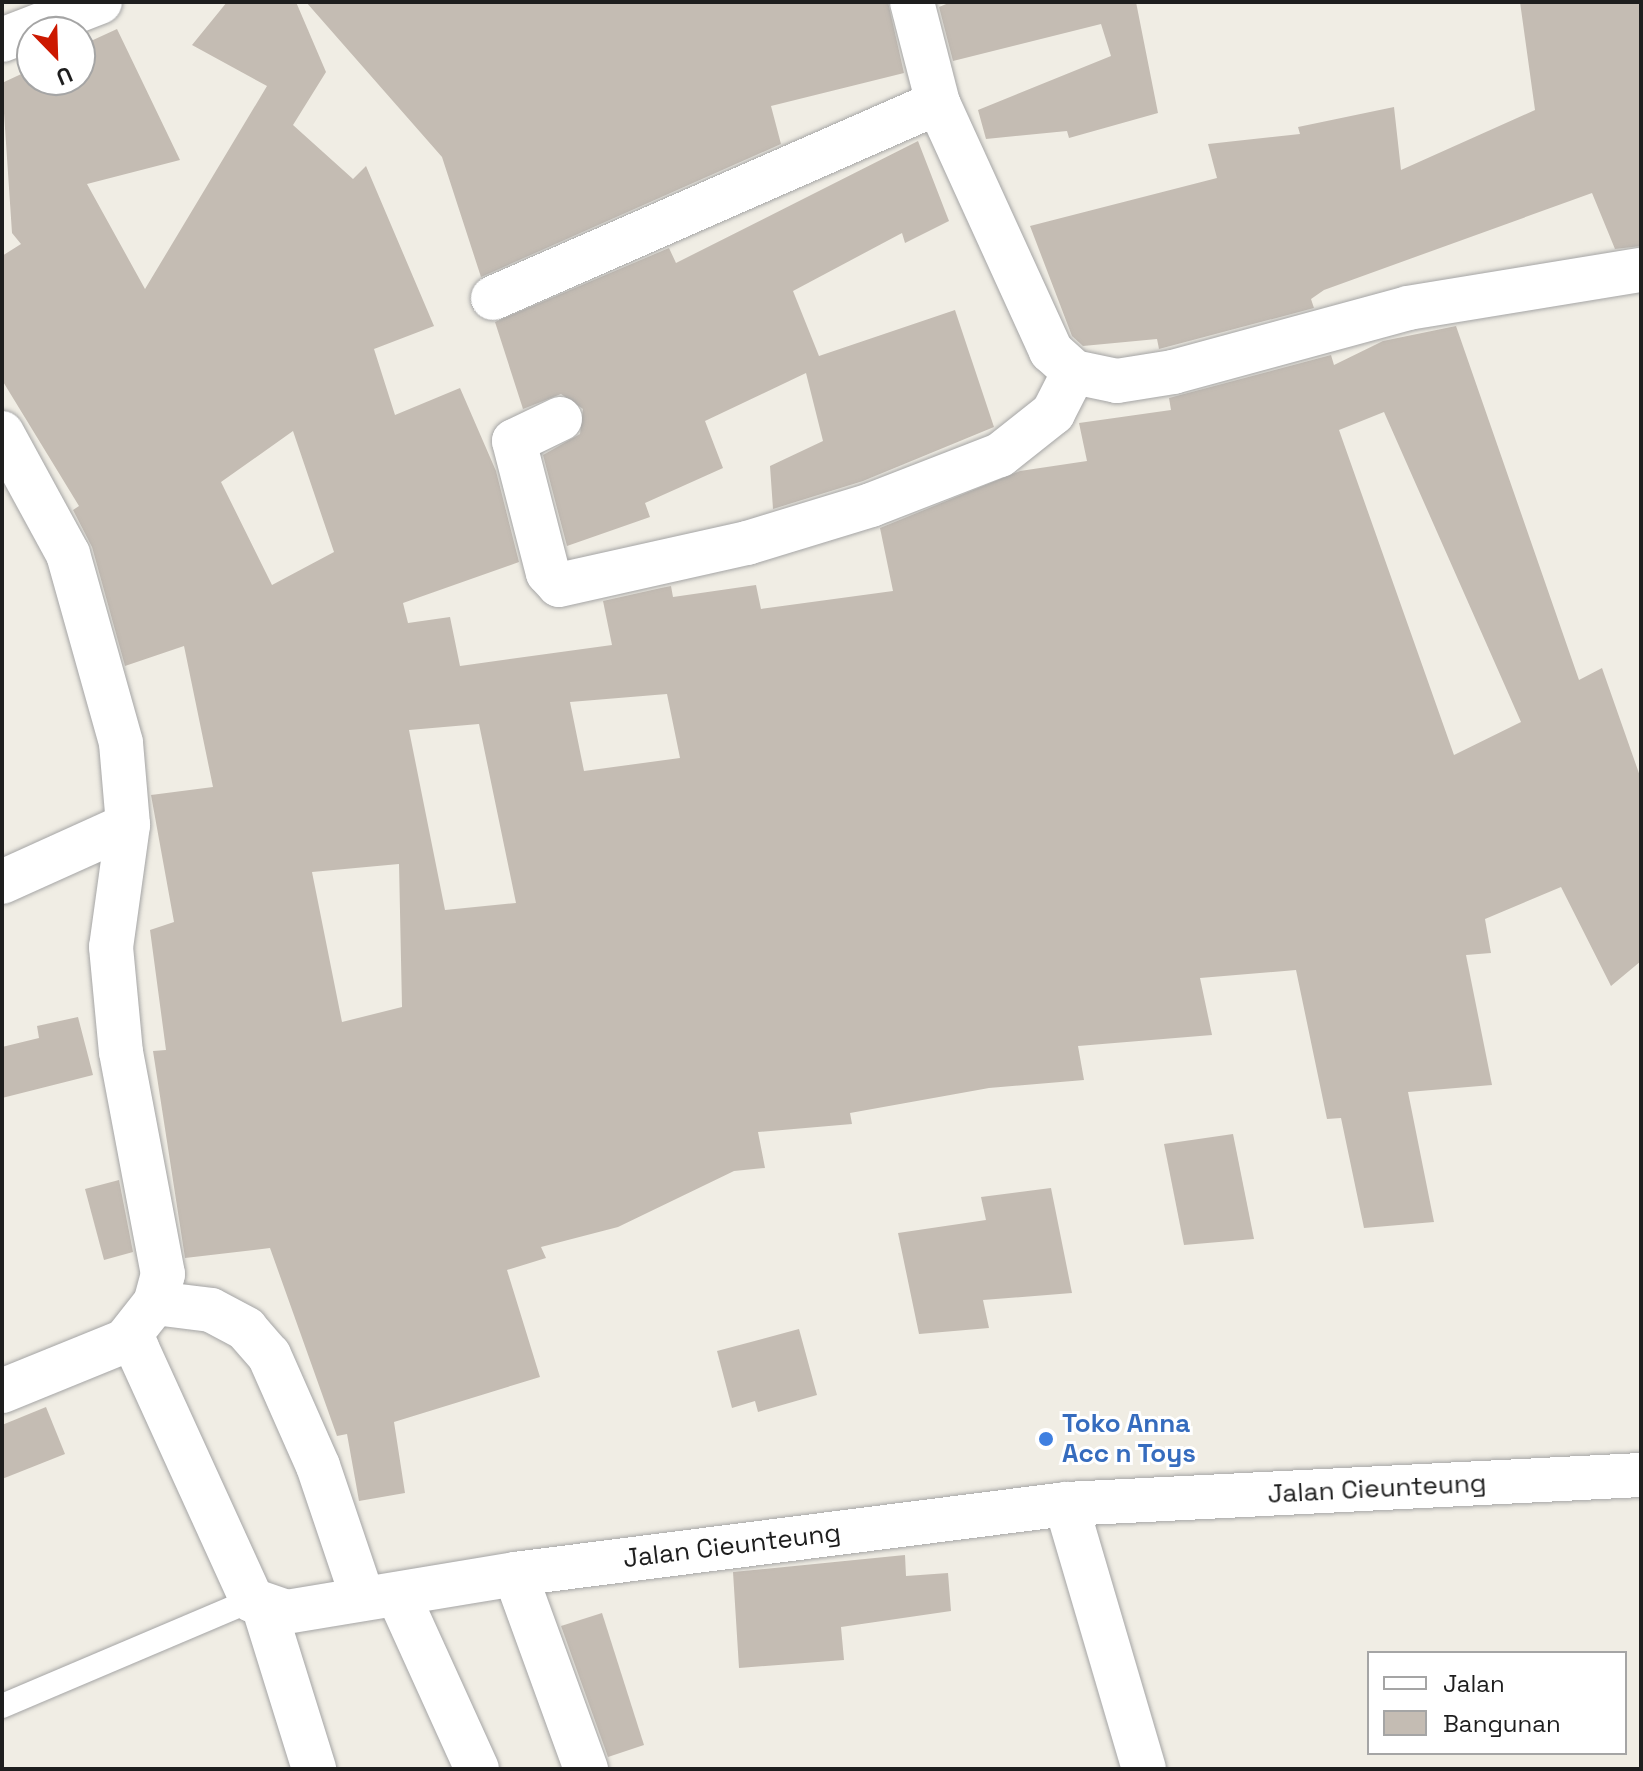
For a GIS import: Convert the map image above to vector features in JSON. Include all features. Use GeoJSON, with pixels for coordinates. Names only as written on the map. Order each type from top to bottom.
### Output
{"type":"FeatureCollection","features":[{"type":"Feature","properties":{"kind":"street"},"geometry":{"type":"LineString","coordinates":[[2,40],[100,2]]}},
{"type":"Feature","properties":{"kind":"street"},"geometry":{"type":"LineString","coordinates":[[912,2],[938,103],[1051,351],[1074,372],[1117,381],[1173,372],[1408,308],[1641,270]]}},
{"type":"Feature","properties":{"kind":"street"},"geometry":{"type":"LineString","coordinates":[[493,298],[938,103]]}},
{"type":"Feature","properties":{"kind":"street"},"geometry":{"type":"LineString","coordinates":[[560,419],[514,441],[548,573],[559,585],[747,543],[871,505],[1000,455],[1053,413],[1074,372]]}},
{"type":"Feature","properties":{"kind":"street"},"geometry":{"type":"LineString","coordinates":[[2,433],[68,554],[121,743],[128,825],[111,947],[121,1052],[163,1274],[155,1303],[125,1341],[2,1391]]}},
{"type":"Feature","properties":{"kind":"street"},"geometry":{"type":"LineString","coordinates":[[2,882],[128,825]]}},
{"type":"Feature","properties":{"kind":"street"},"geometry":{"type":"LineString","coordinates":[[155,1303],[211,1310],[246,1329],[269,1355],[381,1597],[477,1769]]}},
{"type":"Feature","properties":{"kind":"street"},"geometry":{"type":"LineString","coordinates":[[125,1341],[144,1356],[258,1604],[314,1769]]}},
{"type":"Feature","properties":{"kind":"street","name":"Jalan Cieunteung"},"geometry":{"type":"LineString","coordinates":[[258,1604],[286,1612],[515,1574],[1066,1504],[1641,1475]]}},
{"type":"Feature","properties":{"kind":"street"},"geometry":{"type":"LineString","coordinates":[[1066,1504],[1144,1769]]}},
{"type":"Feature","properties":{"kind":"street"},"geometry":{"type":"LineString","coordinates":[[515,1574],[586,1769]]}},
{"type":"Feature","properties":{"kind":"lane"},"geometry":{"type":"LineString","coordinates":[[2,1706],[258,1604]]}},
{"type":"Feature","properties":{"kind":"building"},"geometry":{"type":"Polygon","coordinates":[[[227,2],[296,2],[326,72],[293,125],[353,179],[366,166],[434,326],[374,349],[395,415],[460,388],[496,471],[519,562],[403,603],[408,623],[450,617],[460,666],[612,645],[603,601],[671,586],[673,597],[756,585],[761,609],[893,591],[880,528],[1020,471],[1087,461],[1079,423],[1171,410],[1169,398],[1331,355],[1334,365],[1383,341],[1456,326],[1579,680],[1602,668],[1641,779],[1641,961],[1611,986],[1561,887],[1485,919],[1491,953],[1466,955],[1492,1085],[1408,1092],[1434,1222],[1364,1228],[1341,1118],[1327,1119],[1296,970],[1200,978],[1212,1035],[1078,1046],[1084,1080],[989,1088],[850,1113],[852,1124],[758,1132],[765,1168],[734,1171],[618,1227],[541,1247],[546,1258],[507,1270],[540,1377],[394,1422],[405,1493],[359,1501],[347,1434],[337,1436],[270,1248],[185,1258],[153,1051],[166,1050],[150,930],[174,922],[151,795],[213,787],[184,646],[125,666],[92,547],[73,510],[79,506],[2,380],[2,256],[21,244],[12,233],[2,83],[16,76],[16,96],[96,96],[96,39],[117,29],[180,160],[87,184],[145,289],[267,86],[192,45],[227,2]],[[1384,412],[1339,430],[1454,755],[1521,722],[1384,412]],[[293,431],[221,482],[272,585],[334,552],[293,431]],[[667,694],[570,702],[584,771],[680,758],[667,694]],[[479,724],[409,730],[445,910],[516,903],[479,724]],[[399,864],[312,872],[342,1022],[402,1007],[399,864]]]}},
{"type":"Feature","properties":{"kind":"building"},"geometry":{"type":"Polygon","coordinates":[[[306,2],[888,2],[904,73],[771,106],[781,144],[481,277],[442,157],[306,2]]]}},
{"type":"Feature","properties":{"kind":"building"},"geometry":{"type":"Polygon","coordinates":[[[951,2],[1136,2],[1158,113],[1069,138],[1067,131],[986,139],[978,110],[1111,56],[1101,24],[953,61],[939,7],[951,2]]]}},
{"type":"Feature","properties":{"kind":"building"},"geometry":{"type":"Polygon","coordinates":[[[1520,2],[1641,2],[1641,246],[1615,249],[1592,193],[1324,290],[1311,299],[1314,308],[1159,349],[1157,339],[1083,346],[1072,336],[1030,226],[1217,178],[1208,144],[1300,134],[1298,127],[1394,107],[1401,170],[1535,110],[1520,2]]]}},
{"type":"Feature","properties":{"kind":"building"},"geometry":{"type":"Polygon","coordinates":[[[918,141],[949,221],[905,243],[902,233],[793,291],[819,356],[955,310],[994,427],[863,481],[773,509],[770,466],[823,441],[806,373],[705,421],[723,468],[645,503],[650,517],[567,546],[543,455],[580,434],[583,409],[561,394],[523,409],[495,322],[669,248],[676,263],[918,141]]]}},
{"type":"Feature","properties":{"kind":"building"},"geometry":{"type":"Polygon","coordinates":[[[78,1017],[93,1075],[2,1098],[2,1047],[39,1038],[37,1026],[78,1017]]]}},
{"type":"Feature","properties":{"kind":"building"},"geometry":{"type":"Polygon","coordinates":[[[1233,1134],[1254,1239],[1184,1245],[1164,1144],[1233,1134]]]}},
{"type":"Feature","properties":{"kind":"building"},"geometry":{"type":"Polygon","coordinates":[[[119,1180],[133,1252],[104,1260],[85,1189],[119,1180]]]}},
{"type":"Feature","properties":{"kind":"building"},"geometry":{"type":"Polygon","coordinates":[[[1051,1188],[1072,1293],[983,1300],[989,1328],[919,1334],[898,1233],[986,1220],[981,1197],[1051,1188]]]}},
{"type":"Feature","properties":{"kind":"building"},"geometry":{"type":"Polygon","coordinates":[[[799,1329],[817,1395],[758,1412],[755,1401],[732,1408],[717,1351],[799,1329]]]}},
{"type":"Feature","properties":{"kind":"building"},"geometry":{"type":"Polygon","coordinates":[[[46,1407],[65,1454],[2,1479],[2,1425],[46,1407]]]}},
{"type":"Feature","properties":{"kind":"building"},"geometry":{"type":"Polygon","coordinates":[[[905,1555],[906,1576],[948,1573],[951,1611],[841,1627],[844,1660],[739,1668],[733,1572],[905,1555]]]}},
{"type":"Feature","properties":{"kind":"building"},"geometry":{"type":"Polygon","coordinates":[[[602,1613],[644,1745],[608,1757],[561,1626],[602,1613]]]}},
{"type":"Feature","properties":{"kind":"place","name":"Toko Anna Acc n Toys"},"geometry":{"type":"Point","coordinates":[1046,1439]}}]}
